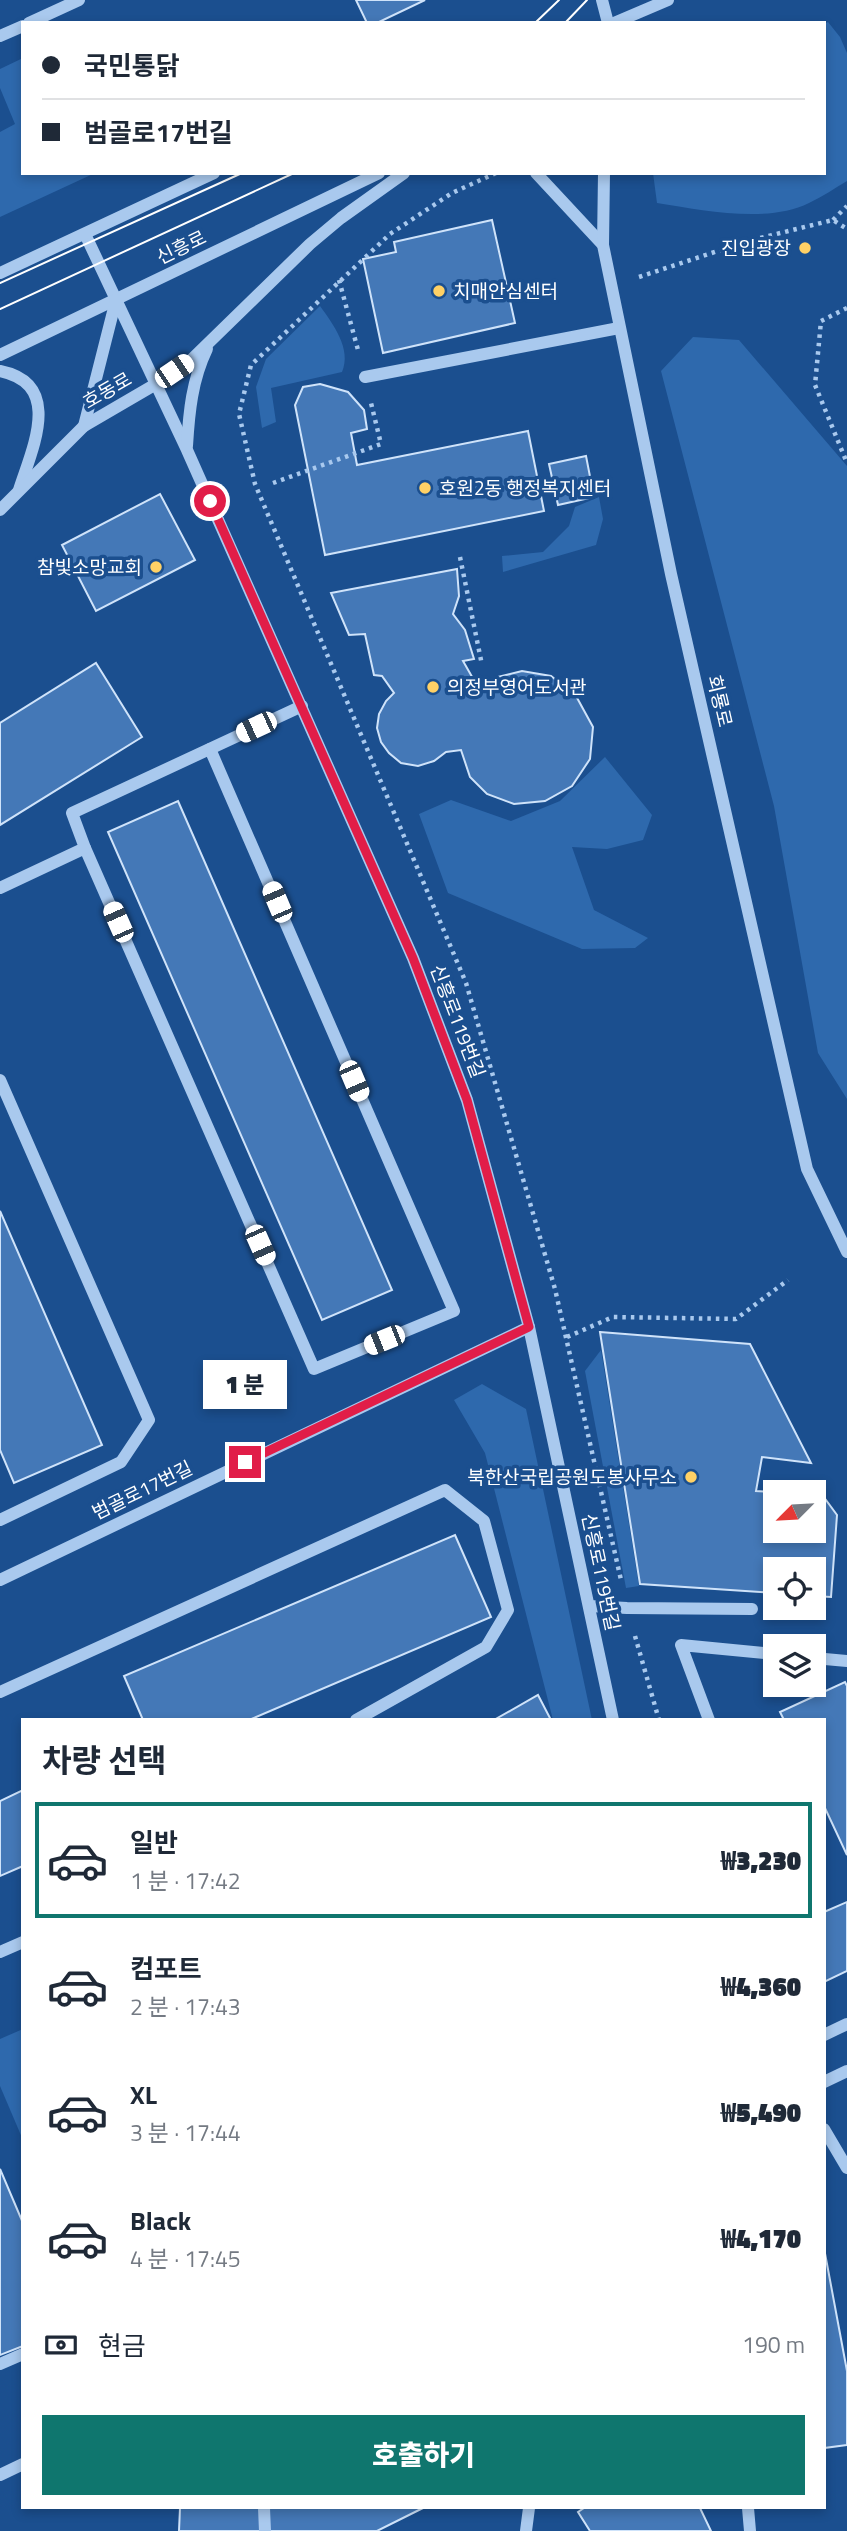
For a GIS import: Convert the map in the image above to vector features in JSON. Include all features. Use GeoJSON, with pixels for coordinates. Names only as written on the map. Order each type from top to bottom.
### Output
{"type":"FeatureCollection","features":[{"type":"Feature","properties":{"kind":"street"},"geometry":{"type":"LineString","coordinates":[[602,0],[607,21]]}},
{"type":"Feature","properties":{"kind":"street"},"geometry":{"type":"LineString","coordinates":[[619,21],[668,0]]}},
{"type":"Feature","properties":{"kind":"street"},"geometry":{"type":"LineString","coordinates":[[33,21],[75,1]]}},
{"type":"Feature","properties":{"kind":"street"},"geometry":{"type":"LineString","coordinates":[[0,36],[21,27]]}},
{"type":"Feature","properties":{"kind":"street"},"geometry":{"type":"LineString","coordinates":[[0,273],[210,175]]}},
{"type":"Feature","properties":{"kind":"street","name":"신흥로"},"geometry":{"type":"LineString","coordinates":[[0,355],[375,175]]}},
{"type":"Feature","properties":{"kind":"street","name":"호동로"},"geometry":{"type":"LineString","coordinates":[[0,510],[84,426],[156,384],[192,359],[331,227],[401,175]]}},
{"type":"Feature","properties":{"kind":"street"},"geometry":{"type":"LineString","coordinates":[[538,175],[603,245]]}},
{"type":"Feature","properties":{"kind":"street","name":"회룡로"},"geometry":{"type":"LineString","coordinates":[[604,175],[603,245],[671,574],[807,1168],[847,1252]]}},
{"type":"Feature","properties":{"kind":"street","name":"신흥로119번길"},"geometry":{"type":"LineString","coordinates":[[85,234],[187,450],[302,706],[413,958],[462,1087],[529,1327],[613,1718]]}},
{"type":"Feature","properties":{"kind":"street","name":"호동로"},"geometry":{"type":"LineString","coordinates":[[84,426],[116,300]]}},
{"type":"Feature","properties":{"kind":"street"},"geometry":{"type":"LineString","coordinates":[[365,377],[620,328]]}},
{"type":"Feature","properties":{"kind":"street","name":"신흥로119번길"},"geometry":{"type":"LineString","coordinates":[[187,450],[195,377],[215,337]]}},
{"type":"Feature","properties":{"kind":"street"},"geometry":{"type":"LineString","coordinates":[[0,371],[21,378],[28,384],[39,407],[39,426],[18,494]]}},
{"type":"Feature","properties":{"kind":"street"},"geometry":{"type":"LineString","coordinates":[[210,749],[454,1311],[314,1369],[72,813],[302,706]]}},
{"type":"Feature","properties":{"kind":"street"},"geometry":{"type":"LineString","coordinates":[[0,888],[85,848]]}},
{"type":"Feature","properties":{"kind":"street"},"geometry":{"type":"LineString","coordinates":[[0,1080],[149,1420],[121,1462],[0,1520]]}},
{"type":"Feature","properties":{"kind":"street","name":"범골로17번길"},"geometry":{"type":"LineString","coordinates":[[0,1580],[529,1327]]}},
{"type":"Feature","properties":{"kind":"street"},"geometry":{"type":"LineString","coordinates":[[0,1692],[445,1490],[484,1521],[508,1610],[486,1647],[360,1718]]}},
{"type":"Feature","properties":{"kind":"street"},"geometry":{"type":"LineString","coordinates":[[589,1606],[752,1609]]}},
{"type":"Feature","properties":{"kind":"street"},"geometry":{"type":"LineString","coordinates":[[708,1718],[681,1645],[763,1653]]}},
{"type":"Feature","properties":{"kind":"street"},"geometry":{"type":"LineString","coordinates":[[826,1659],[847,1661]]}},
{"type":"Feature","properties":{"kind":"street"},"geometry":{"type":"LineString","coordinates":[[0,1951],[21,1943]]}},
{"type":"Feature","properties":{"kind":"street"},"geometry":{"type":"LineString","coordinates":[[826,2034],[847,2024]]}},
{"type":"Feature","properties":{"kind":"street"},"geometry":{"type":"LineString","coordinates":[[826,2081],[847,2071]]}},
{"type":"Feature","properties":{"kind":"street"},"geometry":{"type":"LineString","coordinates":[[826,2132],[845,2160]]}},
{"type":"Feature","properties":{"kind":"street"},"geometry":{"type":"LineString","coordinates":[[0,2364],[21,2355]]}},
{"type":"Feature","properties":{"kind":"street"},"geometry":{"type":"LineString","coordinates":[[0,2475],[21,2465]]}},
{"type":"Feature","properties":{"kind":"street"},"geometry":{"type":"LineString","coordinates":[[264,2509],[265,2531]]}},
{"type":"Feature","properties":{"kind":"street"},"geometry":{"type":"LineString","coordinates":[[526,2531],[529,2509]]}},
{"type":"Feature","properties":{"kind":"street"},"geometry":{"type":"LineString","coordinates":[[748,2509],[750,2531]]}},
{"type":"Feature","properties":{"kind":"path"},"geometry":{"type":"LineString","coordinates":[[491,175],[452,192],[390,234],[339,280],[251,365],[239,414],[255,484],[466,983],[522,1170],[567,1337],[627,1608],[658,1718]]}},
{"type":"Feature","properties":{"kind":"path"},"geometry":{"type":"LineString","coordinates":[[611,286],[748,241],[833,220],[847,206]]}},
{"type":"Feature","properties":{"kind":"path"},"geometry":{"type":"LineString","coordinates":[[833,220],[847,229]]}},
{"type":"Feature","properties":{"kind":"path"},"geometry":{"type":"LineString","coordinates":[[273,483],[381,444],[339,280]]}},
{"type":"Feature","properties":{"kind":"path"},"geometry":{"type":"LineString","coordinates":[[847,308],[821,321],[815,385],[847,463]]}},
{"type":"Feature","properties":{"kind":"path"},"geometry":{"type":"LineString","coordinates":[[460,557],[482,664]]}},
{"type":"Feature","properties":{"kind":"path"},"geometry":{"type":"LineString","coordinates":[[567,1337],[613,1317],[736,1319],[788,1280]]}},
{"type":"Feature","properties":{"kind":"shaded area"},"geometry":{"type":"Polygon","coordinates":[[[828,22],[840,37],[847,53],[847,181],[809,203],[774,213],[734,214],[657,203],[653,175],[826,175],[828,22]]]}},
{"type":"Feature","properties":{"kind":"shaded area"},"geometry":{"type":"Polygon","coordinates":[[[21,59],[21,175],[91,175],[0,217],[0,132],[15,124],[0,88],[0,69],[21,59]]]}},
{"type":"Feature","properties":{"kind":"shaded area"},"geometry":{"type":"Polygon","coordinates":[[[320,306],[343,346],[345,355],[342,372],[271,388],[276,422],[262,428],[256,387],[266,359],[320,306]]]}},
{"type":"Feature","properties":{"kind":"shaded area"},"geometry":{"type":"Polygon","coordinates":[[[693,337],[739,340],[847,466],[847,1099],[818,1053],[774,806],[661,371],[693,337]]]}},
{"type":"Feature","properties":{"kind":"shaded area"},"geometry":{"type":"Polygon","coordinates":[[[599,497],[603,519],[596,545],[503,572],[502,556],[543,552],[569,526],[575,507],[599,497]]]}},
{"type":"Feature","properties":{"kind":"shaded area"},"geometry":{"type":"Polygon","coordinates":[[[605,757],[652,815],[643,840],[607,849],[572,847],[594,910],[648,938],[635,948],[582,949],[448,893],[419,814],[451,800],[511,821],[560,801],[605,757]]]}},
{"type":"Feature","properties":{"kind":"shaded area"},"geometry":{"type":"Polygon","coordinates":[[[601,1350],[639,1586],[626,1588],[585,1371],[601,1350]]]}},
{"type":"Feature","properties":{"kind":"shaded area"},"geometry":{"type":"Polygon","coordinates":[[[482,1384],[526,1409],[592,1718],[552,1718],[485,1453],[454,1400],[482,1384]]]}},
{"type":"Feature","properties":{"kind":"shaded area"},"geometry":{"type":"Polygon","coordinates":[[[21,2030],[21,2135],[0,2086],[0,2039],[21,2030]]]}},
{"type":"Feature","properties":{"kind":"building"},"geometry":{"type":"Polygon","coordinates":[[[356,0],[425,0],[381,21],[366,21],[356,0]]]}},
{"type":"Feature","properties":{"kind":"building","name":"치매안심센터"},"geometry":{"type":"Polygon","coordinates":[[[492,220],[515,323],[383,353],[363,259],[396,252],[394,242],[492,220]]]}},
{"type":"Feature","properties":{"kind":"building","name":"호원2동 행정복지센터"},"geometry":{"type":"Polygon","coordinates":[[[320,384],[348,392],[364,410],[367,429],[351,433],[357,465],[528,431],[544,511],[325,555],[295,405],[303,387],[320,384]]]}},
{"type":"Feature","properties":{"kind":"building"},"geometry":{"type":"Polygon","coordinates":[[[586,456],[594,497],[558,505],[549,464],[586,456]]]}},
{"type":"Feature","properties":{"kind":"building"},"geometry":{"type":"Polygon","coordinates":[[[160,494],[195,560],[96,611],[62,545],[160,494]]]}},
{"type":"Feature","properties":{"kind":"building","name":"의정부영어도서관"},"geometry":{"type":"Polygon","coordinates":[[[457,569],[459,596],[453,614],[465,630],[474,659],[463,661],[479,689],[498,677],[522,671],[551,676],[576,696],[593,727],[590,759],[572,786],[545,801],[514,804],[487,794],[470,777],[461,750],[446,752],[434,761],[418,766],[401,763],[381,742],[377,728],[379,714],[394,693],[382,676],[374,675],[365,634],[349,635],[331,593],[457,569]]]}},
{"type":"Feature","properties":{"kind":"building"},"geometry":{"type":"Polygon","coordinates":[[[96,663],[142,737],[0,825],[0,723],[96,663]]]}},
{"type":"Feature","properties":{"kind":"building"},"geometry":{"type":"Polygon","coordinates":[[[178,801],[392,1290],[322,1320],[108,832],[178,801]]]}},
{"type":"Feature","properties":{"kind":"building"},"geometry":{"type":"Polygon","coordinates":[[[0,1211],[102,1445],[14,1483],[0,1450],[0,1211]]]}},
{"type":"Feature","properties":{"kind":"building","name":"북한산국립공원도봉사무소"},"geometry":{"type":"Polygon","coordinates":[[[600,1332],[750,1344],[811,1463],[762,1457],[756,1491],[763,1492],[763,1544],[826,1544],[826,1500],[837,1515],[831,1597],[826,1597],[826,1557],[763,1557],[763,1592],[640,1584],[600,1332]]]}},
{"type":"Feature","properties":{"kind":"building"},"geometry":{"type":"Polygon","coordinates":[[[455,1535],[491,1617],[254,1718],[142,1718],[124,1676],[455,1535]]]}},
{"type":"Feature","properties":{"kind":"building"},"geometry":{"type":"Polygon","coordinates":[[[845,1682],[847,1855],[826,1810],[826,1718],[783,1718],[780,1712],[812,1697],[826,1697],[826,1691],[845,1682]]]}},
{"type":"Feature","properties":{"kind":"building"},"geometry":{"type":"Polygon","coordinates":[[[538,1695],[550,1718],[498,1718],[538,1695]]]}},
{"type":"Feature","properties":{"kind":"building"},"geometry":{"type":"Polygon","coordinates":[[[21,1791],[21,1867],[0,1876],[0,1801],[21,1791]]]}},
{"type":"Feature","properties":{"kind":"building"},"geometry":{"type":"Polygon","coordinates":[[[847,1902],[847,1971],[826,1981],[826,1911],[847,1902]]]}},
{"type":"Feature","properties":{"kind":"building"},"geometry":{"type":"Polygon","coordinates":[[[0,2169],[21,2218],[21,2347],[0,2355],[0,2169]]]}},
{"type":"Feature","properties":{"kind":"building"},"geometry":{"type":"Polygon","coordinates":[[[826,2259],[847,2371],[847,2445],[826,2448],[826,2259]]]}},
{"type":"Feature","properties":{"kind":"building"},"geometry":{"type":"Polygon","coordinates":[[[180,2509],[421,2509],[377,2531],[179,2531],[180,2509]]]}},
{"type":"Feature","properties":{"kind":"building"},"geometry":{"type":"Polygon","coordinates":[[[582,2509],[700,2509],[711,2531],[590,2531],[578,2512],[582,2509]]]}},
{"type":"Feature","properties":{"kind":"tram line"},"geometry":{"type":"LineString","coordinates":[[537,21],[559,0]]}},
{"type":"Feature","properties":{"kind":"tram line"},"geometry":{"type":"LineString","coordinates":[[567,21],[587,0]]}},
{"type":"Feature","properties":{"kind":"tram line"},"geometry":{"type":"LineString","coordinates":[[0,283],[238,175]]}},
{"type":"Feature","properties":{"kind":"tram line"},"geometry":{"type":"LineString","coordinates":[[0,309],[290,175]]}},
{"type":"Feature","properties":{"kind":"place","name":"진입광장"},"geometry":{"type":"Point","coordinates":[805,248]}},
{"type":"Feature","properties":{"kind":"place","name":"치매안심센터"},"geometry":{"type":"Point","coordinates":[439,291]}},
{"type":"Feature","properties":{"kind":"place","name":"호원2동 행정복지센터"},"geometry":{"type":"Point","coordinates":[425,488]}},
{"type":"Feature","properties":{"kind":"place","name":"참빛소망교회"},"geometry":{"type":"Point","coordinates":[156,567]}},
{"type":"Feature","properties":{"kind":"place","name":"의정부영어도서관"},"geometry":{"type":"Point","coordinates":[433,687]}},
{"type":"Feature","properties":{"kind":"place","name":"북한산국립공원도봉사무소"},"geometry":{"type":"Point","coordinates":[691,1477]}},
{"type":"Feature","properties":{"kind":"route"},"geometry":{"type":"LineString","coordinates":[[210,501],[413,958],[467,1100],[529,1327],[245,1462]]}}]}
